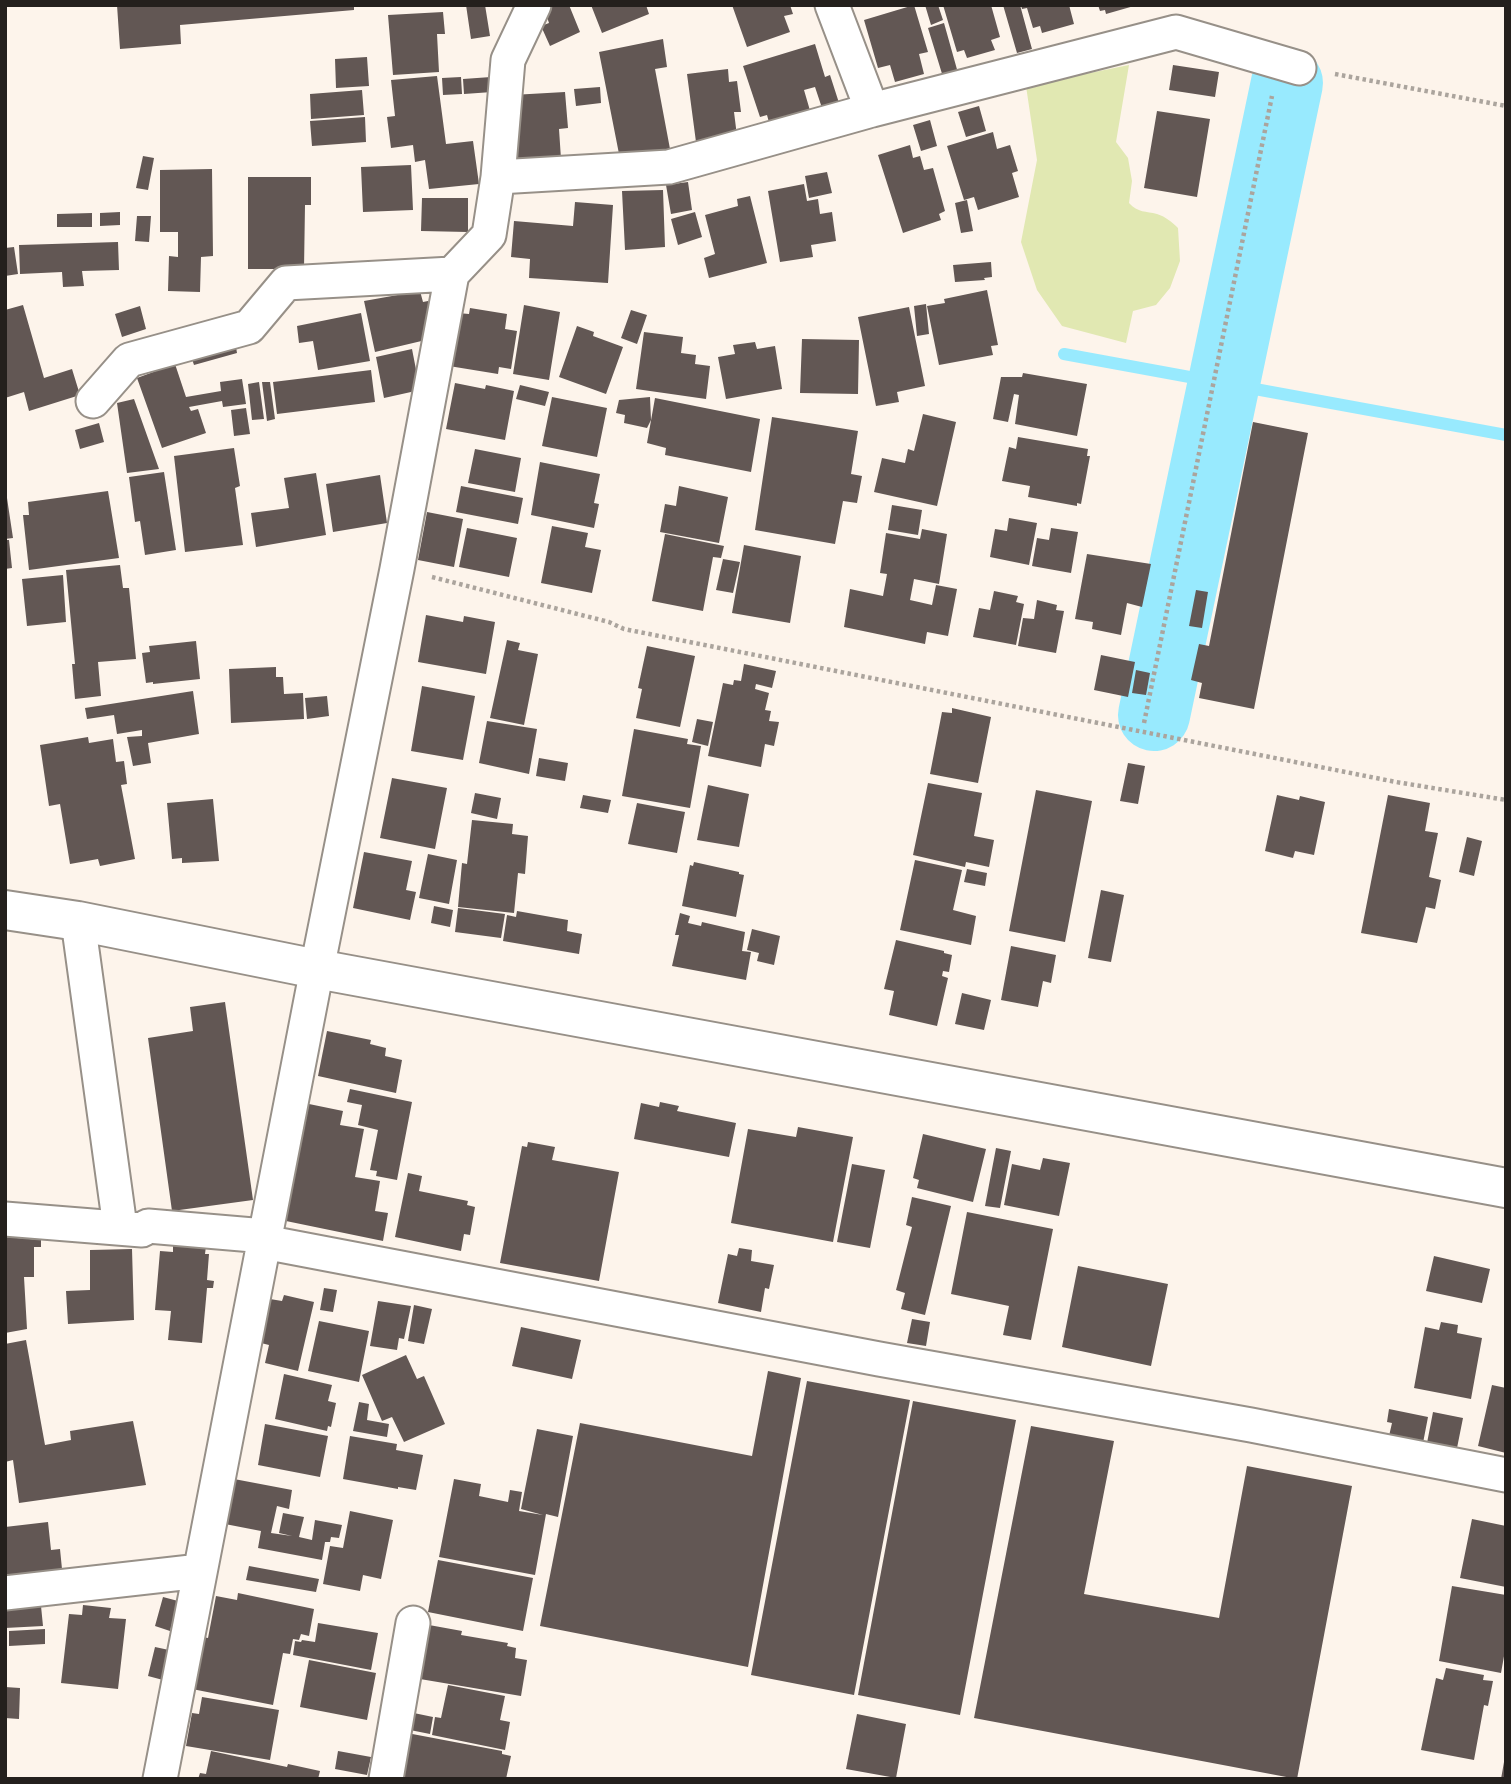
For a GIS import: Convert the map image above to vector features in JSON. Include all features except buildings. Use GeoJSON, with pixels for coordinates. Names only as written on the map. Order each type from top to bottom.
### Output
{"type":"FeatureCollection","features":[{"type":"Feature","properties":{"kind":"street"},"geometry":{"type":"LineString","coordinates":[[160,1779],[397,569],[452,274],[489,235],[498,177],[508,60],[534,5]]}},
{"type":"Feature","properties":{"kind":"street"},"geometry":{"type":"LineString","coordinates":[[832,5],[872,110]]}},
{"type":"Feature","properties":{"kind":"street"},"geometry":{"type":"LineString","coordinates":[[498,177],[669,167],[1178,19],[1299,68]]}},
{"type":"Feature","properties":{"kind":"street"},"geometry":{"type":"LineString","coordinates":[[93,401],[129,360],[249,327],[286,283],[452,274]]}},
{"type":"Feature","properties":{"kind":"street"},"geometry":{"type":"LineString","coordinates":[[5,910],[78,921],[317,970],[1506,1188]]}},
{"type":"Feature","properties":{"kind":"street"},"geometry":{"type":"LineString","coordinates":[[78,921],[120,1227]]}},
{"type":"Feature","properties":{"kind":"street"},"geometry":{"type":"LineString","coordinates":[[5,1219],[142,1230],[148,1226],[265,1239],[879,1359],[1251,1425],[1506,1475]]}},
{"type":"Feature","properties":{"kind":"street"},"geometry":{"type":"LineString","coordinates":[[5,1593],[200,1571]]}},
{"type":"Feature","properties":{"kind":"street"},"geometry":{"type":"LineString","coordinates":[[386,1779],[413,1623]]}},
{"type":"Feature","properties":{"kind":"path"},"geometry":{"type":"LineString","coordinates":[[1299,68],[1506,106]]}},
{"type":"Feature","properties":{"kind":"path"},"geometry":{"type":"LineString","coordinates":[[1144,723],[1273,93]]}},
{"type":"Feature","properties":{"kind":"path"},"geometry":{"type":"LineString","coordinates":[[397,569],[609,622],[624,629],[1383,779],[1506,800]]}},
{"type":"Feature","properties":{"kind":"green space"},"geometry":{"type":"Polygon","coordinates":[[[1129,65],[1116,142],[1128,158],[1132,181],[1129,203],[1139,210],[1163,217],[1178,228],[1180,261],[1170,288],[1156,305],[1133,311],[1126,343],[1062,326],[1037,290],[1021,242],[1037,160],[1026,86],[1129,65]]]}},
{"type":"Feature","properties":{"kind":"waterway"},"geometry":{"type":"LineString","coordinates":[[1154,715],[1287,83]]}},
{"type":"Feature","properties":{"kind":"waterway"},"geometry":{"type":"LineString","coordinates":[[1064,354],[1506,435]]}}]}
